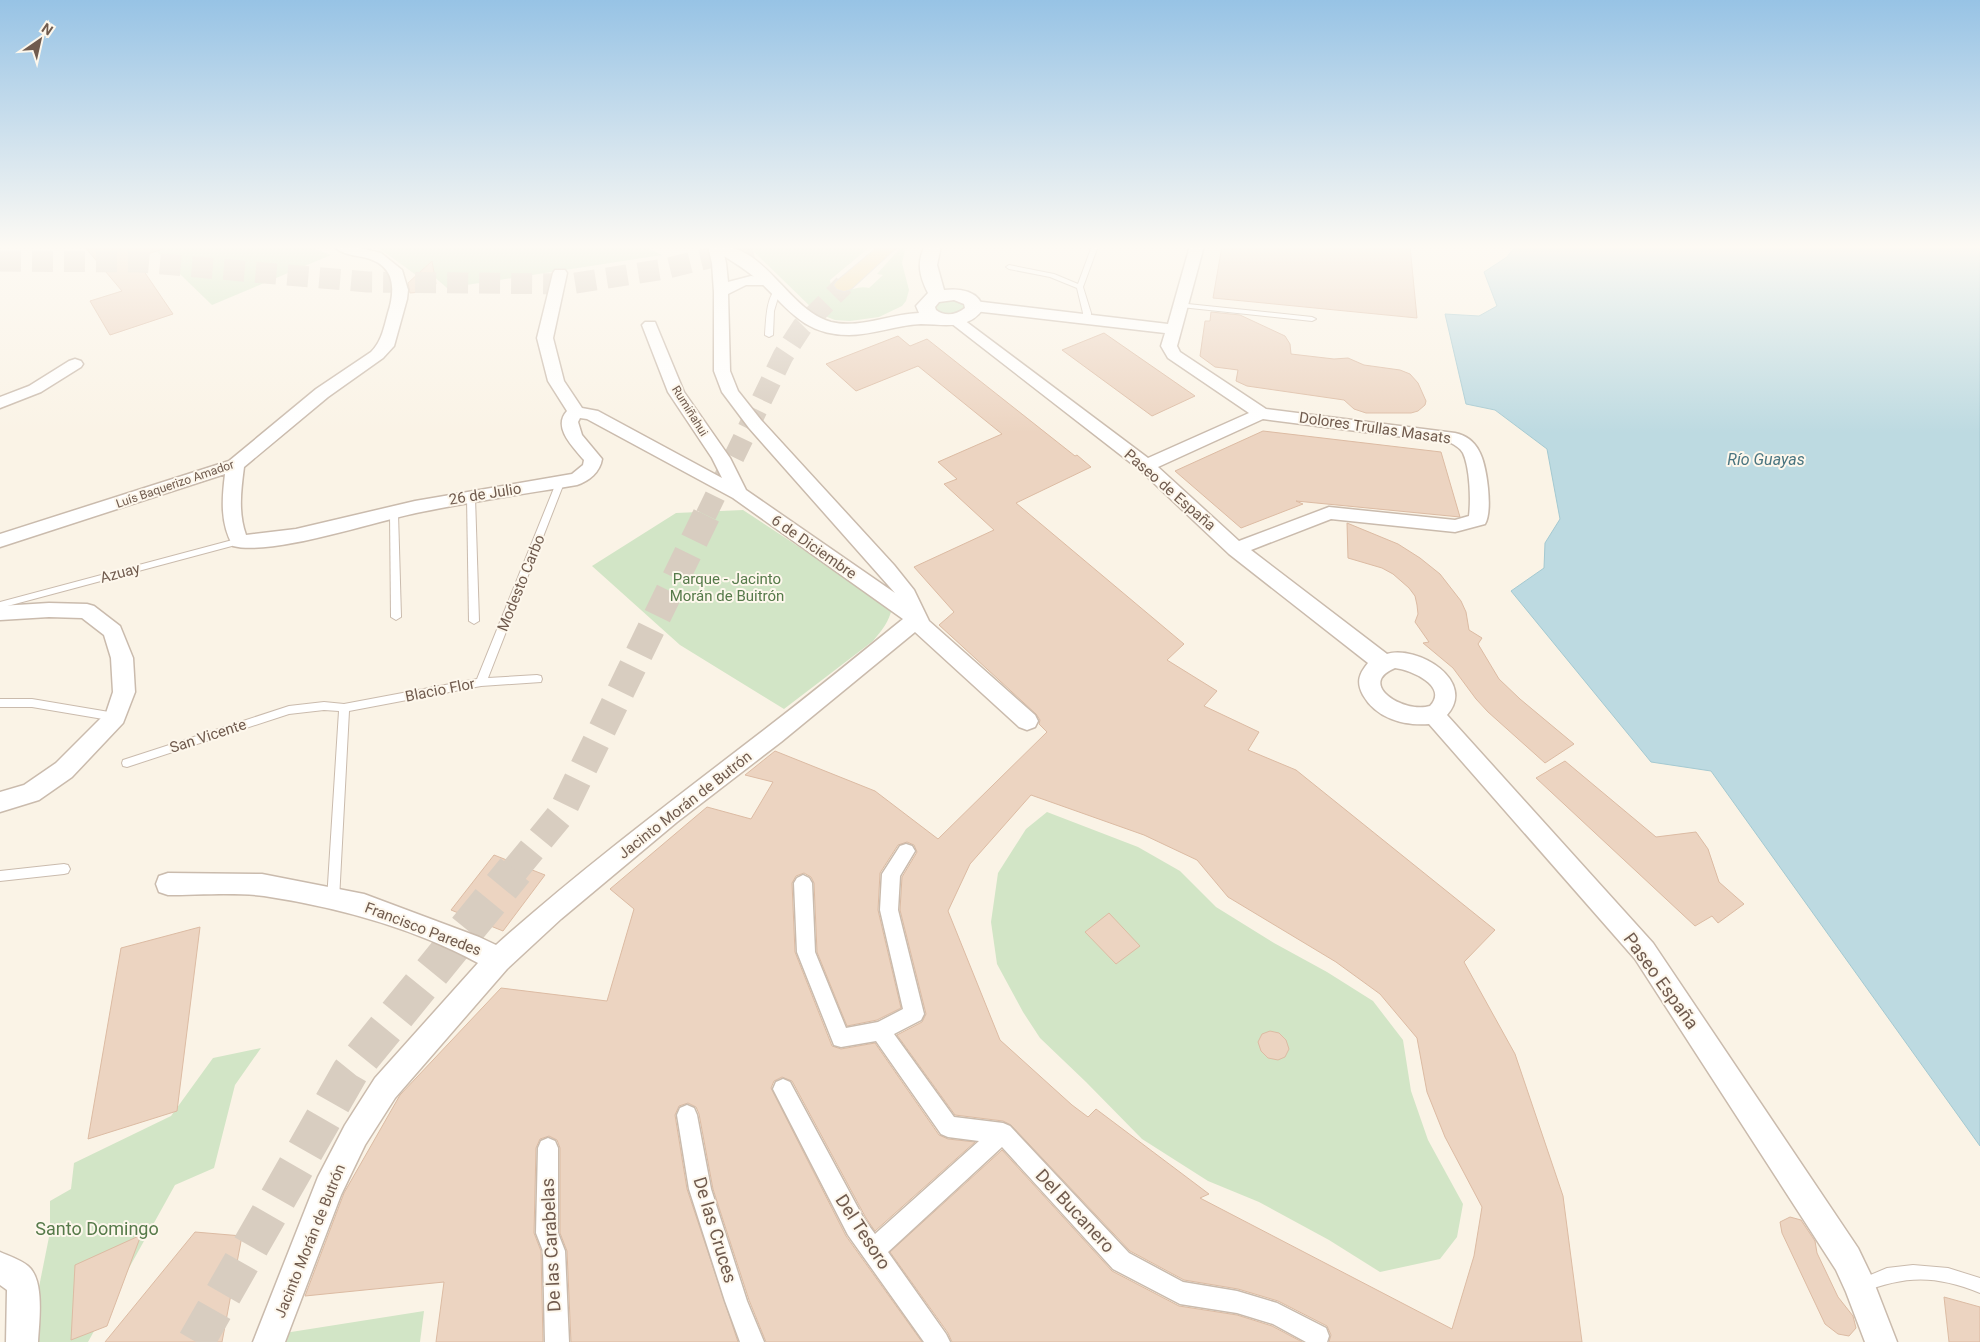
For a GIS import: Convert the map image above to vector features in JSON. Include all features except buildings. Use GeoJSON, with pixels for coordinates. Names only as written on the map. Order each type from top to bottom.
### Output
{"type":"FeatureCollection","features":[{"type":"Feature","properties":{"kind":"street","name":"Luís Baquerizo Amador"},"geometry":{"type":"LineString","coordinates":[[0,542],[235,465],[322,393],[350,375],[386,346],[397,309]]}},
{"type":"Feature","properties":{"kind":"street"},"geometry":{"type":"LineString","coordinates":[[552,309],[545,338],[556,380],[576,412]]}},
{"type":"Feature","properties":{"kind":"street"},"geometry":{"type":"LineString","coordinates":[[721,309],[722,371],[730,392],[755,424],[887,570],[907,595],[917,619]]}},
{"type":"Feature","properties":{"kind":"street"},"geometry":{"type":"LineString","coordinates":[[796,309],[807,319],[833,328],[863,328],[898,320],[935,318],[956,320],[968,316],[974,309]]}},
{"type":"Feature","properties":{"kind":"street"},"geometry":{"type":"LineString","coordinates":[[926,309],[929,315],[935,318]]}},
{"type":"Feature","properties":{"kind":"street"},"geometry":{"type":"LineString","coordinates":[[997,309],[1173,329]]}},
{"type":"Feature","properties":{"kind":"street"},"geometry":{"type":"LineString","coordinates":[[1180,309],[1169,346],[1174,355],[1261,414]]}},
{"type":"Feature","properties":{"kind":"street","name":"Paseo de España"},"geometry":{"type":"LineString","coordinates":[[956,320],[1146,466],[1236,548],[1383,663]]}},
{"type":"Feature","properties":{"kind":"street","name":"Rumiñahui"},"geometry":{"type":"LineString","coordinates":[[650,325],[676,392],[721,458],[739,494]]}},
{"type":"Feature","properties":{"kind":"street"},"geometry":{"type":"LineString","coordinates":[[0,403],[35,389],[75,364]]}},
{"type":"Feature","properties":{"kind":"street","name":"26 de Julio"},"geometry":{"type":"LineString","coordinates":[[240,541],[259,541],[296,536],[415,507],[578,479],[592,467],[594,459],[571,430],[568,421],[570,416],[576,412]]}},
{"type":"Feature","properties":{"kind":"street","name":"6 de Diciembre"},"geometry":{"type":"LineString","coordinates":[[576,412],[592,415],[739,494],[917,619],[922,626],[1026,721]]}},
{"type":"Feature","properties":{"kind":"street"},"geometry":{"type":"LineString","coordinates":[[1146,466],[1261,414]]}},
{"type":"Feature","properties":{"kind":"street","name":"Dolores Trullas Masats"},"geometry":{"type":"LineString","coordinates":[[1236,548],[1329,513],[1455,526],[1478,520],[1481,510],[1472,454],[1466,445],[1455,438],[1261,414]]}},
{"type":"Feature","properties":{"kind":"street"},"geometry":{"type":"LineString","coordinates":[[235,465],[231,506],[233,530],[240,541]]}},
{"type":"Feature","properties":{"kind":"street"},"geometry":{"type":"LineString","coordinates":[[0,613],[49,610],[87,611],[114,631],[122,658],[124,692],[115,716],[64,770],[31,793],[0,802]]}},
{"type":"Feature","properties":{"kind":"street","name":"Jacinto Morán de Butrón"},"geometry":{"type":"LineString","coordinates":[[269,1342],[329,1188],[355,1136],[386,1088],[498,960],[552,911],[668,815],[774,736],[917,619]]}},
{"type":"Feature","properties":{"kind":"street"},"geometry":{"type":"LineString","coordinates":[[1394,660],[1407,661],[1425,668],[1440,680],[1445,689],[1446,699],[1442,708],[1434,714],[1423,717],[1411,717],[1398,714],[1377,701],[1369,683],[1370,675],[1374,668],[1383,663],[1394,660]]}},
{"type":"Feature","properties":{"kind":"street","name":"Paseo España"},"geometry":{"type":"LineString","coordinates":[[1434,714],[1644,951],[1834,1237],[1860,1286],[1881,1342]]}},
{"type":"Feature","properties":{"kind":"street"},"geometry":{"type":"LineString","coordinates":[[804,883],[806,952],[841,1038],[880,1031],[914,1014],[889,910],[890,874],[906,852]]}},
{"type":"Feature","properties":{"kind":"street","name":"Francisco Paredes"},"geometry":{"type":"LineString","coordinates":[[168,884],[262,885],[333,901],[364,905],[470,946],[498,960]]}},
{"type":"Feature","properties":{"kind":"street"},"geometry":{"type":"LineString","coordinates":[[880,1031],[948,1127],[1003,1133]]}},
{"type":"Feature","properties":{"kind":"street","name":"Del Tesoro"},"geometry":{"type":"LineString","coordinates":[[783,1089],[856,1227],[938,1342]]}},
{"type":"Feature","properties":{"kind":"street","name":"De las Cruces"},"geometry":{"type":"LineString","coordinates":[[687,1114],[700,1189],[736,1301],[752,1342]]}},
{"type":"Feature","properties":{"kind":"street"},"geometry":{"type":"LineString","coordinates":[[874,1250],[1003,1133]]}},
{"type":"Feature","properties":{"kind":"street","name":"Del Bucanero"},"geometry":{"type":"LineString","coordinates":[[1003,1133],[1121,1261],[1180,1293],[1237,1302],[1277,1314],[1318,1336]]}},
{"type":"Feature","properties":{"kind":"street","name":"De las Carabelas"},"geometry":{"type":"LineString","coordinates":[[548,1148],[547,1233],[554,1251],[557,1342]]}},
{"type":"Feature","properties":{"kind":"street"},"geometry":{"type":"LineString","coordinates":[[0,1268],[18,1278],[23,1287],[22,1342]]}},
{"type":"Feature","properties":{"kind":"lane"},"geometry":{"type":"LineString","coordinates":[[768,334],[770,309]]}},
{"type":"Feature","properties":{"kind":"lane"},"geometry":{"type":"LineString","coordinates":[[1086,309],[1087,319]]}},
{"type":"Feature","properties":{"kind":"lane"},"geometry":{"type":"LineString","coordinates":[[1215,309],[1312,319]]}},
{"type":"Feature","properties":{"kind":"lane","name":"Modesto Carbo"},"geometry":{"type":"LineString","coordinates":[[481,682],[560,483]]}},
{"type":"Feature","properties":{"kind":"lane"},"geometry":{"type":"LineString","coordinates":[[471,497],[474,621]]}},
{"type":"Feature","properties":{"kind":"lane"},"geometry":{"type":"LineString","coordinates":[[394,513],[396,617]]}},
{"type":"Feature","properties":{"kind":"lane","name":"Azuay"},"geometry":{"type":"LineString","coordinates":[[0,605],[240,541]]}},
{"type":"Feature","properties":{"kind":"lane","name":"Blacio Flor"},"geometry":{"type":"LineString","coordinates":[[289,710],[324,706],[344,708],[481,682],[537,679]]}},
{"type":"Feature","properties":{"kind":"lane"},"geometry":{"type":"LineString","coordinates":[[0,703],[32,703],[115,716]]}},
{"type":"Feature","properties":{"kind":"lane"},"geometry":{"type":"LineString","coordinates":[[333,901],[344,708]]}},
{"type":"Feature","properties":{"kind":"lane","name":"San Vicente"},"geometry":{"type":"LineString","coordinates":[[127,763],[289,710]]}},
{"type":"Feature","properties":{"kind":"lane"},"geometry":{"type":"LineString","coordinates":[[0,876],[64,869]]}},
{"type":"Feature","properties":{"kind":"lane"},"geometry":{"type":"LineString","coordinates":[[1860,1286],[1892,1274],[1914,1273],[1942,1275],[1980,1286]]}},
{"type":"Feature","properties":{"kind":"green space"},"geometry":{"type":"Polygon","coordinates":[[[812,309],[897,309],[879,317],[850,321],[835,320],[817,313],[812,309]]]}},
{"type":"Feature","properties":{"kind":"green space"},"geometry":{"type":"Polygon","coordinates":[[[936,309],[965,309],[965,309],[946,315],[936,309]]]}},
{"type":"Feature","properties":{"kind":"green space","name":"Parque - Jacinto Morán de Buitrón"},"geometry":{"type":"Polygon","coordinates":[[[743,510],[892,608],[887,622],[873,641],[784,709],[680,645],[592,566],[676,513],[743,510]]]}},
{"type":"Feature","properties":{"kind":"green space"},"geometry":{"type":"Polygon","coordinates":[[[1047,812],[1138,847],[1180,871],[1216,907],[1373,1001],[1403,1040],[1411,1091],[1428,1140],[1463,1204],[1457,1237],[1440,1259],[1380,1272],[1329,1240],[1259,1202],[1208,1181],[1142,1139],[1040,1038],[1023,1012],[997,964],[991,922],[998,873],[1026,829],[1047,812]]]}},
{"type":"Feature","properties":{"kind":"green space","name":"Santo Domingo"},"geometry":{"type":"Polygon","coordinates":[[[261,1048],[235,1085],[214,1168],[175,1185],[88,1342],[28,1342],[50,1232],[50,1201],[71,1189],[74,1163],[171,1116],[213,1058],[261,1048]]]}},
{"type":"Feature","properties":{"kind":"green space"},"geometry":{"type":"Polygon","coordinates":[[[424,1311],[420,1342],[269,1342],[272,1335],[424,1311]]]}},
{"type":"Feature","properties":{"kind":"water","name":"Río Guayas"},"geometry":{"type":"Polygon","coordinates":[[[1492,309],[1980,309],[1980,1146],[1711,771],[1651,762],[1511,591],[1544,568],[1545,543],[1560,519],[1547,449],[1495,410],[1466,404],[1445,314],[1479,316],[1492,309]]]}},
{"type":"Feature","properties":{"kind":"tunnel"},"geometry":{"type":"LineString","coordinates":[[706,515],[783,356],[802,327],[820,309]]}},
{"type":"Feature","properties":{"kind":"tunnel"},"geometry":{"type":"LineString","coordinates":[[514,871],[561,814],[707,514]]}},
{"type":"Feature","properties":{"kind":"tunnel"},"geometry":{"type":"LineString","coordinates":[[196,1342],[350,1072],[515,870]]}}]}
